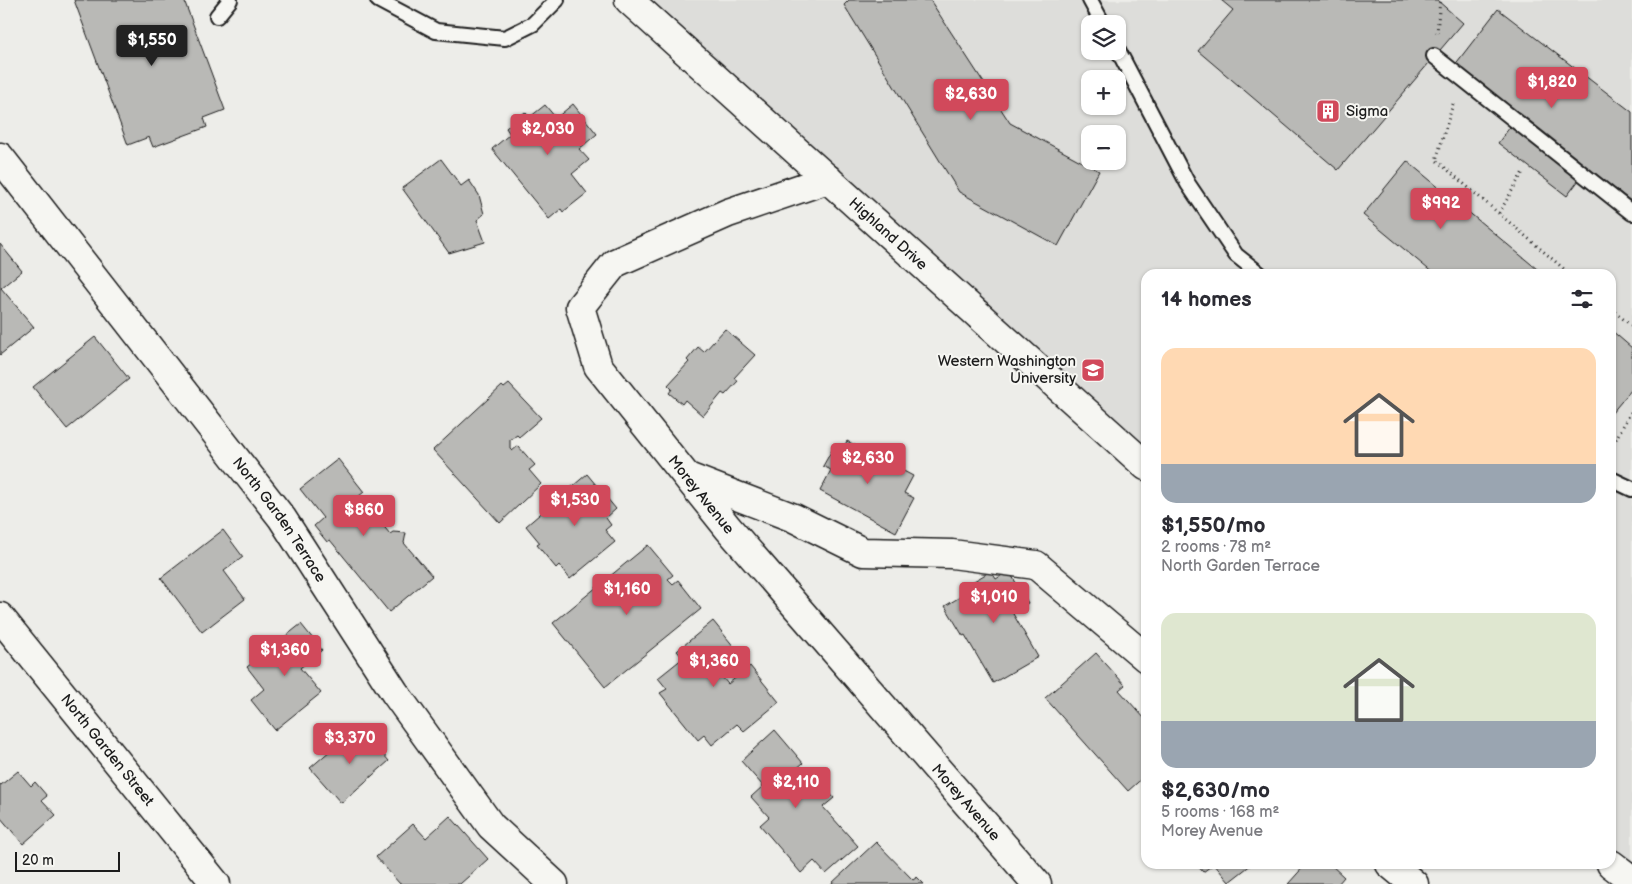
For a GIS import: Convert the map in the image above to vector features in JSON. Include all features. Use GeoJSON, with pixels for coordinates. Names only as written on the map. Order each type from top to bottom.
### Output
{"type":"FeatureCollection","features":[{"type":"Feature","properties":{"kind":"street","name":"Highland Drive"},"geometry":{"type":"LineString","coordinates":[[629,0],[1141,461]]}},
{"type":"Feature","properties":{"kind":"street","name":"North Garden Terrace"},"geometry":{"type":"LineString","coordinates":[[0,157],[282,518],[395,693],[492,826],[554,884]]}},
{"type":"Feature","properties":{"kind":"street","name":"Morey Avenue"},"geometry":{"type":"LineString","coordinates":[[828,179],[728,213],[615,263],[580,307],[598,366],[734,536],[1037,884]]}},
{"type":"Feature","properties":{"kind":"street"},"geometry":{"type":"LineString","coordinates":[[686,476],[794,518],[863,552],[952,554],[1036,565],[1141,654]]}},
{"type":"Feature","properties":{"kind":"street","name":"North Garden Street"},"geometry":{"type":"LineString","coordinates":[[0,617],[216,884]]}},
{"type":"Feature","properties":{"kind":"street"},"geometry":{"type":"LineString","coordinates":[[1616,868],[1632,880]]}},
{"type":"Feature","properties":{"kind":"street"},"geometry":{"type":"LineString","coordinates":[[1396,869],[1414,884]]}},
{"type":"Feature","properties":{"kind":"lane"},"geometry":{"type":"LineString","coordinates":[[217,16],[230,0]]}},
{"type":"Feature","properties":{"kind":"lane"},"geometry":{"type":"LineString","coordinates":[[378,0],[436,31],[505,38],[533,24],[557,0]]}},
{"type":"Feature","properties":{"kind":"lane"},"geometry":{"type":"LineString","coordinates":[[1090,0],[1098,15]]}},
{"type":"Feature","properties":{"kind":"lane"},"geometry":{"type":"LineString","coordinates":[[1434,56],[1632,213]]}},
{"type":"Feature","properties":{"kind":"lane"},"geometry":{"type":"LineString","coordinates":[[1123,60],[1188,184],[1236,255],[1254,269]]}},
{"type":"Feature","properties":{"kind":"lane"},"geometry":{"type":"LineString","coordinates":[[1616,481],[1632,489]]}},
{"type":"Feature","properties":{"kind":"path"},"geometry":{"type":"LineString","coordinates":[[1434,56],[1440,0]]}},
{"type":"Feature","properties":{"kind":"path"},"geometry":{"type":"LineString","coordinates":[[1461,78],[1436,160],[1564,269]]}},
{"type":"Feature","properties":{"kind":"path"},"geometry":{"type":"LineString","coordinates":[[1499,213],[1523,172]]}},
{"type":"Feature","properties":{"kind":"path"},"geometry":{"type":"LineString","coordinates":[[1616,313],[1632,326]]}},
{"type":"Feature","properties":{"kind":"path"},"geometry":{"type":"LineString","coordinates":[[1616,439],[1632,410]]}},
{"type":"Feature","properties":{"kind":"shaded area","name":"Western Washington University"},"geometry":{"type":"Polygon","coordinates":[[[629,0],[1632,0],[1632,880],[1616,868],[1616,269],[1141,269],[1141,461],[629,0]]]}},
{"type":"Feature","properties":{"kind":"building"},"geometry":{"type":"Polygon","coordinates":[[[74,0],[184,0],[225,110],[204,118],[207,127],[153,147],[149,137],[128,145],[74,0]]]}},
{"type":"Feature","properties":{"kind":"building"},"geometry":{"type":"Polygon","coordinates":[[[849,0],[930,0],[1010,123],[1081,161],[1081,170],[1099,171],[1058,246],[959,192],[844,5],[849,0]]]}},
{"type":"Feature","properties":{"kind":"building","name":"Sigma"},"geometry":{"type":"Polygon","coordinates":[[[1221,0],[1437,0],[1463,23],[1338,170],[1198,51],[1233,10],[1221,0]]]}},
{"type":"Feature","properties":{"kind":"building"},"geometry":{"type":"Polygon","coordinates":[[[1498,9],[1632,112],[1632,202],[1588,168],[1567,196],[1498,143],[1519,115],[1454,66],[1498,9]]]}},
{"type":"Feature","properties":{"kind":"building"},"geometry":{"type":"Polygon","coordinates":[[[573,104],[597,134],[579,149],[589,160],[572,174],[587,193],[563,212],[561,209],[549,219],[492,149],[510,134],[506,128],[525,112],[530,117],[545,105],[556,118],[573,104]]]}},
{"type":"Feature","properties":{"kind":"building"},"geometry":{"type":"Polygon","coordinates":[[[441,159],[461,186],[469,180],[479,195],[484,214],[477,220],[485,242],[449,253],[402,188],[441,159]]]}},
{"type":"Feature","properties":{"kind":"building"},"geometry":{"type":"Polygon","coordinates":[[[1407,161],[1537,269],[1428,269],[1363,215],[1407,161]]]}},
{"type":"Feature","properties":{"kind":"building"},"geometry":{"type":"Polygon","coordinates":[[[0,244],[22,271],[1,288],[34,327],[0,355],[0,244]]]}},
{"type":"Feature","properties":{"kind":"building"},"geometry":{"type":"Polygon","coordinates":[[[725,329],[755,355],[734,378],[738,381],[725,395],[722,393],[703,416],[685,400],[682,404],[669,393],[672,389],[668,385],[689,362],[687,360],[698,347],[704,352],[725,329]]]}},
{"type":"Feature","properties":{"kind":"building"},"geometry":{"type":"Polygon","coordinates":[[[1616,334],[1632,348],[1632,389],[1616,408],[1616,334]]]}},
{"type":"Feature","properties":{"kind":"building"},"geometry":{"type":"Polygon","coordinates":[[[95,337],[129,379],[67,429],[33,387],[95,337]]]}},
{"type":"Feature","properties":{"kind":"building"},"geometry":{"type":"Polygon","coordinates":[[[509,384],[541,418],[519,437],[517,435],[510,440],[510,449],[512,451],[518,446],[535,465],[529,470],[541,484],[500,523],[433,450],[502,386],[504,388],[509,384]]]}},
{"type":"Feature","properties":{"kind":"building"},"geometry":{"type":"Polygon","coordinates":[[[847,441],[913,476],[904,493],[914,498],[896,532],[820,491],[831,470],[823,466],[832,450],[840,454],[847,441]]]}},
{"type":"Feature","properties":{"kind":"building"},"geometry":{"type":"Polygon","coordinates":[[[338,459],[364,492],[359,496],[390,534],[393,532],[406,533],[404,543],[432,576],[389,612],[330,540],[327,542],[314,526],[323,518],[300,489],[338,459]]]}},
{"type":"Feature","properties":{"kind":"building"},"geometry":{"type":"Polygon","coordinates":[[[587,474],[616,509],[606,518],[611,525],[605,530],[615,542],[570,579],[559,565],[556,568],[537,545],[540,543],[526,526],[587,474]]]}},
{"type":"Feature","properties":{"kind":"building"},"geometry":{"type":"Polygon","coordinates":[[[223,530],[243,557],[224,571],[245,599],[202,632],[161,578],[223,530]]]}},
{"type":"Feature","properties":{"kind":"building"},"geometry":{"type":"Polygon","coordinates":[[[648,545],[673,575],[668,579],[673,584],[678,580],[701,609],[605,687],[553,623],[648,545]]]}},
{"type":"Feature","properties":{"kind":"building"},"geometry":{"type":"Polygon","coordinates":[[[991,571],[996,579],[1009,571],[1028,603],[1012,612],[1038,657],[993,683],[965,635],[963,636],[945,606],[970,591],[967,585],[991,571]]]}},
{"type":"Feature","properties":{"kind":"building"},"geometry":{"type":"Polygon","coordinates":[[[713,621],[743,658],[721,676],[728,684],[750,666],[779,702],[744,731],[737,724],[712,745],[704,735],[698,740],[660,693],[667,689],[658,678],[683,658],[677,651],[713,621]]]}},
{"type":"Feature","properties":{"kind":"building"},"geometry":{"type":"Polygon","coordinates":[[[301,624],[322,650],[300,668],[321,693],[275,730],[251,700],[264,689],[247,667],[301,624]]]}},
{"type":"Feature","properties":{"kind":"building"},"geometry":{"type":"Polygon","coordinates":[[[1096,653],[1125,685],[1119,690],[1141,714],[1141,779],[1128,791],[1045,698],[1096,653]]]}},
{"type":"Feature","properties":{"kind":"building"},"geometry":{"type":"Polygon","coordinates":[[[359,726],[389,761],[341,803],[310,768],[359,726]]]}},
{"type":"Feature","properties":{"kind":"building"},"geometry":{"type":"Polygon","coordinates":[[[775,730],[803,763],[794,771],[812,792],[821,783],[834,798],[823,807],[858,846],[826,874],[814,861],[801,873],[760,825],[769,817],[751,797],[763,786],[741,761],[775,730]]]}},
{"type":"Feature","properties":{"kind":"building"},"geometry":{"type":"Polygon","coordinates":[[[18,771],[31,786],[35,782],[47,796],[42,800],[56,815],[23,844],[0,817],[0,784],[18,771]]]}},
{"type":"Feature","properties":{"kind":"building"},"geometry":{"type":"Polygon","coordinates":[[[450,816],[488,859],[460,884],[400,884],[376,857],[413,824],[426,838],[450,816]]]}},
{"type":"Feature","properties":{"kind":"building"},"geometry":{"type":"Polygon","coordinates":[[[876,842],[913,880],[917,877],[924,884],[831,884],[876,842]]]}},
{"type":"Feature","properties":{"kind":"building"},"geometry":{"type":"Polygon","coordinates":[[[1218,869],[1246,869],[1229,882],[1218,869]]]}},
{"type":"Feature","properties":{"kind":"building"},"geometry":{"type":"Polygon","coordinates":[[[1302,869],[1335,869],[1344,877],[1338,884],[1288,884],[1302,869]]]}},
{"type":"Feature","properties":{"kind":"place","name":"Sigma"},"geometry":{"type":"Point","coordinates":[1328,111]}},
{"type":"Feature","properties":{"kind":"place","name":"Western Washington University"},"geometry":{"type":"Point","coordinates":[1093,370]}}]}
